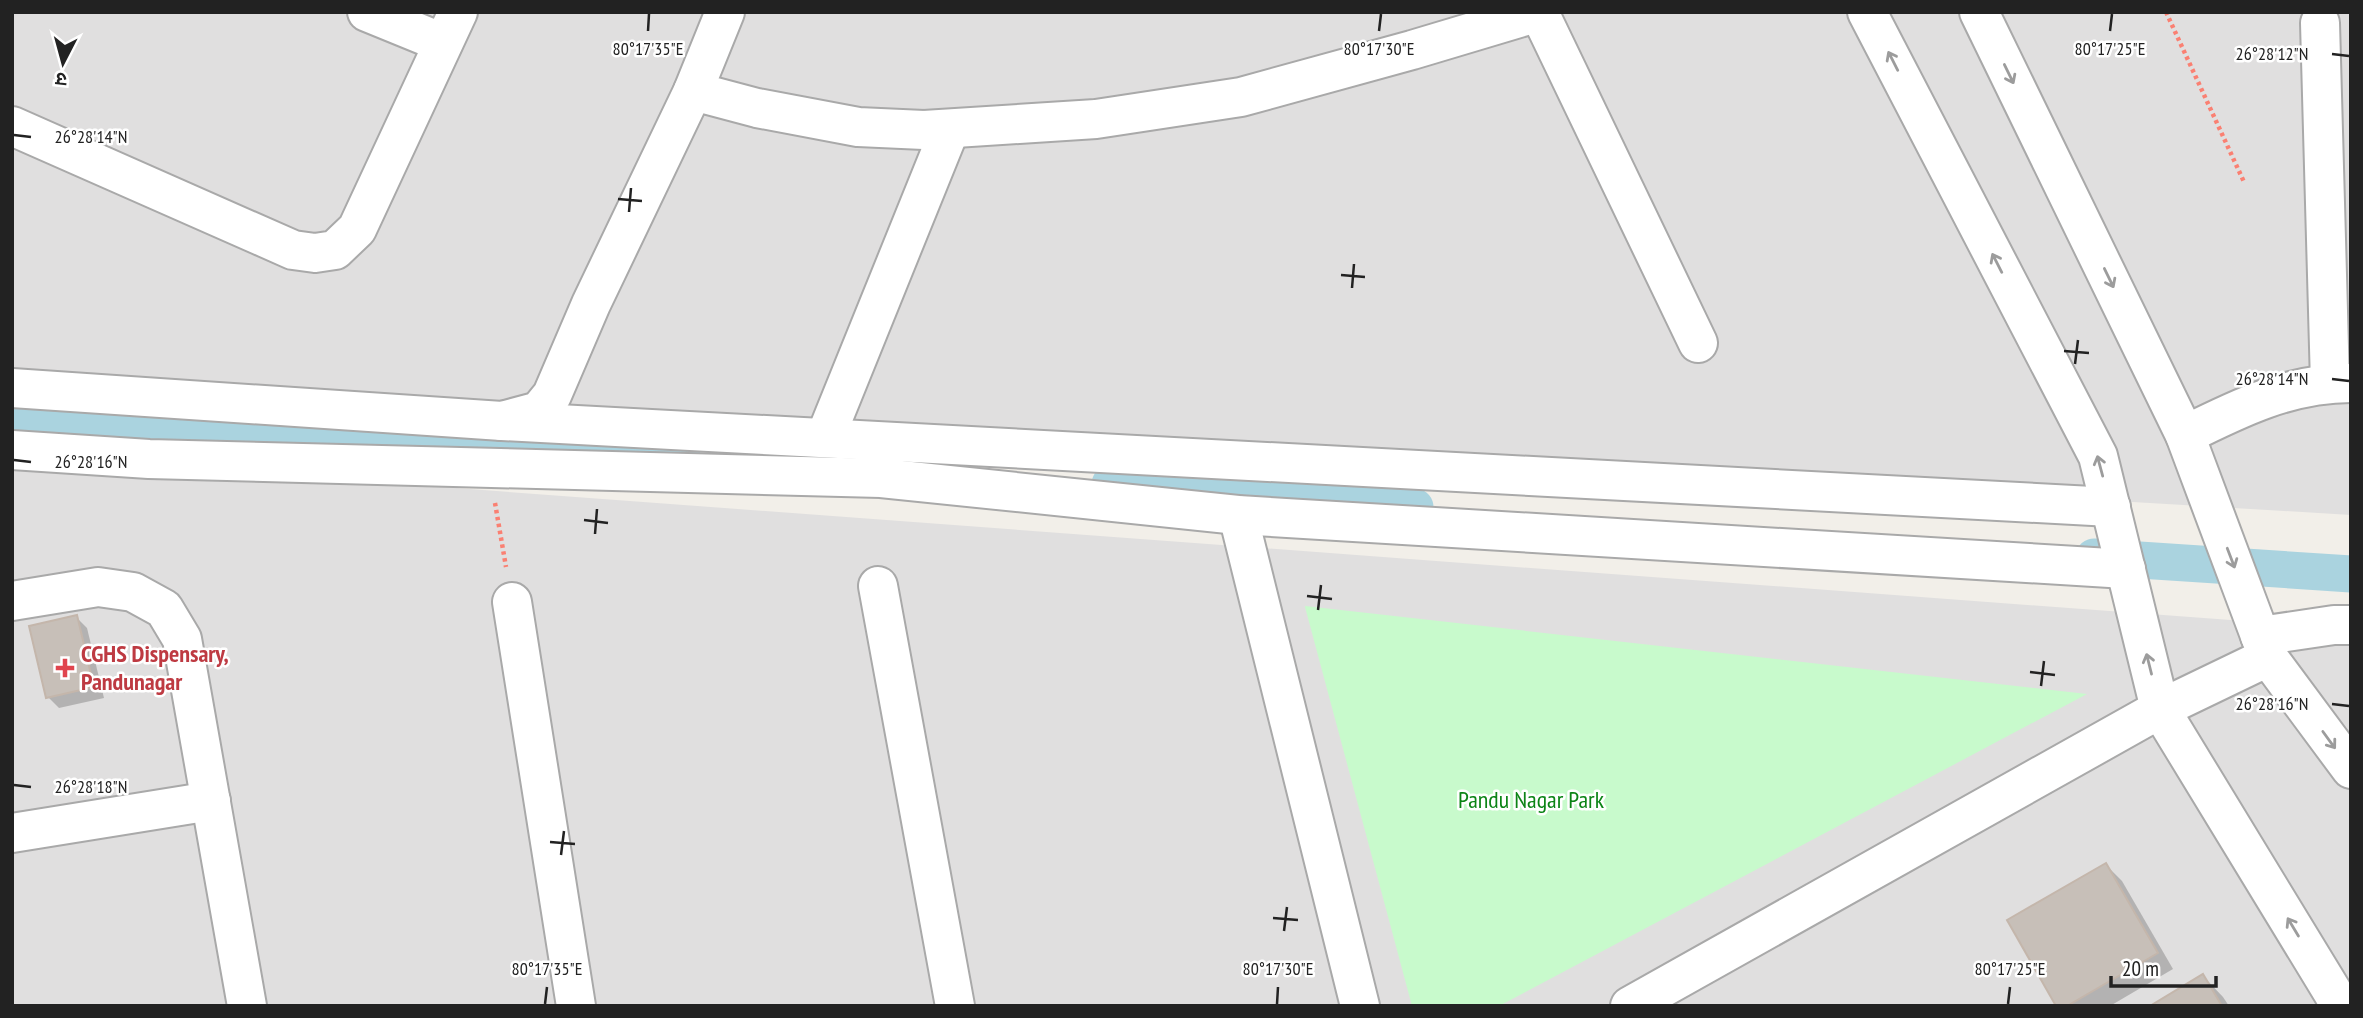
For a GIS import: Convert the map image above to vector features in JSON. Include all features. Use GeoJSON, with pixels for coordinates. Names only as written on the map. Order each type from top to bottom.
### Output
{"type":"FeatureCollection","features":[{"type":"Feature","properties":{"kind":"street"},"geometry":{"type":"LineString","coordinates":[[12,126],[293,250],[315,253],[335,250],[357,229],[451,28],[367,12]]}},
{"type":"Feature","properties":{"kind":"street"},"geometry":{"type":"LineString","coordinates":[[502,421],[538,411],[552,395],[591,304],[693,91],[725,12]]}},
{"type":"Feature","properties":{"kind":"street"},"geometry":{"type":"LineString","coordinates":[[693,91],[757,108],[858,127],[925,130],[1096,119],[1241,97],[1539,12],[1698,343]]}},
{"type":"Feature","properties":{"kind":"street"},"geometry":{"type":"LineString","coordinates":[[1867,12],[2098,456],[2160,709],[2341,1006]]}},
{"type":"Feature","properties":{"kind":"street"},"geometry":{"type":"LineString","coordinates":[[1979,12],[2185,435],[2264,646],[2351,769]]}},
{"type":"Feature","properties":{"kind":"street"},"geometry":{"type":"LineString","coordinates":[[2185,435],[2247,404],[2286,391],[2340,383],[2319,16]]}},
{"type":"Feature","properties":{"kind":"street"},"geometry":{"type":"LineString","coordinates":[[825,438],[950,129]]}},
{"type":"Feature","properties":{"kind":"street"},"geometry":{"type":"LineString","coordinates":[[12,387],[502,421],[825,438],[2113,519]]}},
{"type":"Feature","properties":{"kind":"street"},"geometry":{"type":"LineString","coordinates":[[12,450],[149,459],[881,478],[1238,515],[2126,569]]}},
{"type":"Feature","properties":{"kind":"street"},"geometry":{"type":"LineString","coordinates":[[1238,515],[1360,1006]]}},
{"type":"Feature","properties":{"kind":"street"},"geometry":{"type":"LineString","coordinates":[[878,586],[955,1006]]}},
{"type":"Feature","properties":{"kind":"street"},"geometry":{"type":"LineString","coordinates":[[12,601],[98,587],[133,592],[164,609],[182,639],[247,1006]]}},
{"type":"Feature","properties":{"kind":"street"},"geometry":{"type":"LineString","coordinates":[[512,602],[576,1006]]}},
{"type":"Feature","properties":{"kind":"street"},"geometry":{"type":"LineString","coordinates":[[1630,1006],[2160,709],[2264,646],[2334,625],[2351,625]]}},
{"type":"Feature","properties":{"kind":"street"},"geometry":{"type":"LineString","coordinates":[[12,833],[211,801]]}},
{"type":"Feature","properties":{"kind":"path"},"geometry":{"type":"LineString","coordinates":[[2166,12],[2244,182]]}},
{"type":"Feature","properties":{"kind":"path"},"geometry":{"type":"LineString","coordinates":[[489,467],[512,602]]}},
{"type":"Feature","properties":{"kind":"shaded area"},"geometry":{"type":"Polygon","coordinates":[[[12,12],[2351,12],[2351,515],[1731,478],[12,406],[12,12]]]}},
{"type":"Feature","properties":{"kind":"shaded area"},"geometry":{"type":"Polygon","coordinates":[[[12,455],[2351,629],[2351,1006],[12,1006],[12,455]]]}},
{"type":"Feature","properties":{"kind":"green space","name":"Pandu Nagar Park"},"geometry":{"type":"Polygon","coordinates":[[[1305,606],[2087,694],[1499,1006],[1412,1006],[1305,606]]]}},
{"type":"Feature","properties":{"kind":"building"},"geometry":{"type":"Polygon","coordinates":[[[77,615],[94,687],[46,698],[29,626],[77,615]]]}},
{"type":"Feature","properties":{"kind":"building"},"geometry":{"type":"Polygon","coordinates":[[[2106,863],[2158,953],[2067,1006],[2056,1006],[2007,920],[2106,863]]]}},
{"type":"Feature","properties":{"kind":"building"},"geometry":{"type":"Polygon","coordinates":[[[2203,974],[2222,1006],[2150,1006],[2203,974]]]}},
{"type":"Feature","properties":{"kind":"waterway"},"geometry":{"type":"LineString","coordinates":[[12,416],[682,455]]}},
{"type":"Feature","properties":{"kind":"waterway"},"geometry":{"type":"LineString","coordinates":[[1110,484],[1415,507]]}},
{"type":"Feature","properties":{"kind":"waterway"},"geometry":{"type":"LineString","coordinates":[[2094,557],[2351,574]]}},
{"type":"Feature","properties":{"kind":"place","name":"CGHS Dispensary, Pandunagar"},"geometry":{"type":"Point","coordinates":[65,668]}}]}
